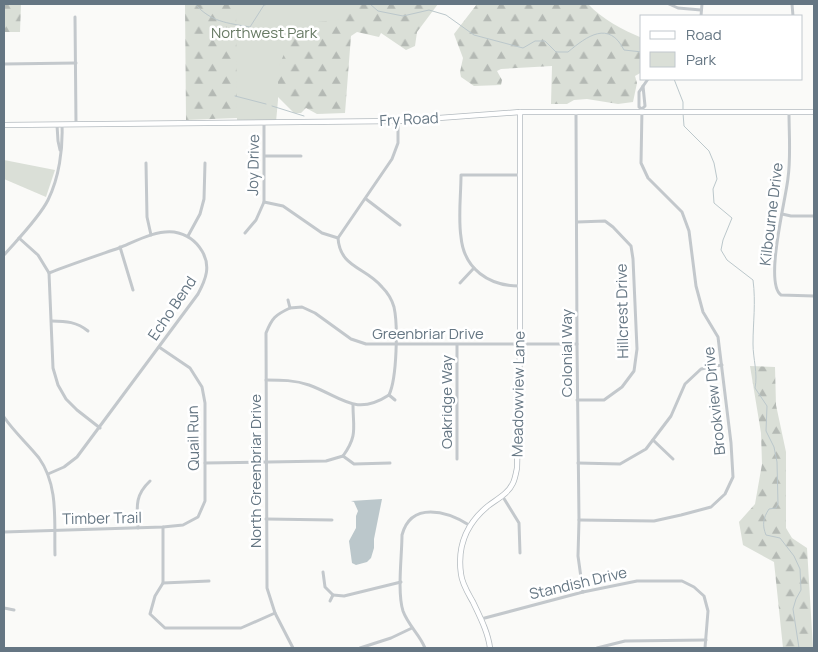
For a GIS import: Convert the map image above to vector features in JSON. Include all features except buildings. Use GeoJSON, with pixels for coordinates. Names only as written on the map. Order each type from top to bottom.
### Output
{"type":"FeatureCollection","features":[{"type":"Feature","properties":{"kind":"street"},"geometry":{"type":"LineString","coordinates":[[669,4],[678,8],[701,10]]}},
{"type":"Feature","properties":{"kind":"street"},"geometry":{"type":"LineString","coordinates":[[701,15],[702,4]]}},
{"type":"Feature","properties":{"kind":"street"},"geometry":{"type":"LineString","coordinates":[[75,17],[76,124]]}},
{"type":"Feature","properties":{"kind":"street"},"geometry":{"type":"LineString","coordinates":[[4,64],[76,63]]}},
{"type":"Feature","properties":{"kind":"street","name":"Brookview Drive"},"geometry":{"type":"LineString","coordinates":[[579,520],[654,521],[711,507],[726,494],[733,477],[731,443],[718,337],[703,312],[696,286],[689,231],[682,212],[648,178],[641,163],[642,111],[645,106],[643,86],[647,80]]}},
{"type":"Feature","properties":{"kind":"street","name":"Fry Road"},"geometry":{"type":"LineString","coordinates":[[4,125],[398,121],[520,112],[814,112]]}},
{"type":"Feature","properties":{"kind":"street","name":"Meadowview Lane"},"geometry":{"type":"LineString","coordinates":[[490,648],[482,619],[464,586],[460,556],[469,525],[489,505],[503,497],[513,484],[517,468],[520,344],[520,112]]}},
{"type":"Feature","properties":{"kind":"street","name":"Kilbourne Drive"},"geometry":{"type":"LineString","coordinates":[[789,112],[789,174],[776,251],[776,288],[781,295],[814,296]]}},
{"type":"Feature","properties":{"kind":"street","name":"Colonial Way"},"geometry":{"type":"LineString","coordinates":[[576,113],[578,556],[583,592]]}},
{"type":"Feature","properties":{"kind":"street"},"geometry":{"type":"LineString","coordinates":[[266,380],[292,380],[309,385],[353,405],[363,406],[373,404],[389,394],[393,388],[395,374],[395,313],[393,305],[381,285],[344,258],[339,249],[338,238],[392,159],[398,143],[398,121]]}},
{"type":"Feature","properties":{"kind":"street","name":"Joy Drive"},"geometry":{"type":"LineString","coordinates":[[245,233],[256,220],[264,202],[264,122]]}},
{"type":"Feature","properties":{"kind":"street"},"geometry":{"type":"LineString","coordinates":[[4,255],[47,202],[56,181],[60,151],[58,141],[60,125]]}},
{"type":"Feature","properties":{"kind":"street"},"geometry":{"type":"LineString","coordinates":[[265,156],[301,156]]}},
{"type":"Feature","properties":{"kind":"street"},"geometry":{"type":"LineString","coordinates":[[146,163],[147,217],[151,235]]}},
{"type":"Feature","properties":{"kind":"street"},"geometry":{"type":"LineString","coordinates":[[49,273],[151,235],[173,232],[188,236],[200,214],[204,199],[205,163]]}},
{"type":"Feature","properties":{"kind":"street"},"geometry":{"type":"LineString","coordinates":[[519,176],[460,175],[460,238],[465,252],[474,268],[484,277],[506,286],[519,286]]}},
{"type":"Feature","properties":{"kind":"street"},"geometry":{"type":"LineString","coordinates":[[366,199],[400,225]]}},
{"type":"Feature","properties":{"kind":"street"},"geometry":{"type":"LineString","coordinates":[[264,202],[283,206],[322,233],[338,238]]}},
{"type":"Feature","properties":{"kind":"street"},"geometry":{"type":"LineString","coordinates":[[782,214],[814,216]]}},
{"type":"Feature","properties":{"kind":"street","name":"Hillcrest Drive"},"geometry":{"type":"LineString","coordinates":[[577,222],[605,221],[618,231],[630,246],[633,259],[636,348],[634,371],[622,386],[604,400],[577,400]]}},
{"type":"Feature","properties":{"kind":"street","name":"Echo Bend"},"geometry":{"type":"LineString","coordinates":[[48,474],[64,467],[77,457],[205,282],[208,271],[206,257],[200,247],[188,236]]}},
{"type":"Feature","properties":{"kind":"street"},"geometry":{"type":"LineString","coordinates":[[19,238],[38,255],[49,273],[53,368],[58,385],[66,399],[100,428]]}},
{"type":"Feature","properties":{"kind":"street"},"geometry":{"type":"LineString","coordinates":[[120,247],[133,290]]}},
{"type":"Feature","properties":{"kind":"street"},"geometry":{"type":"LineString","coordinates":[[460,283],[474,268]]}},
{"type":"Feature","properties":{"kind":"street"},"geometry":{"type":"LineString","coordinates":[[288,300],[290,308]]}},
{"type":"Feature","properties":{"kind":"street","name":"Greenbriar Drive"},"geometry":{"type":"LineString","coordinates":[[290,308],[302,307],[314,313],[351,340],[366,344],[576,344]]}},
{"type":"Feature","properties":{"kind":"street","name":"North Greenbriar Drive"},"geometry":{"type":"LineString","coordinates":[[290,308],[279,313],[271,320],[266,333],[266,519],[267,588],[275,613],[293,648]]}},
{"type":"Feature","properties":{"kind":"street"},"geometry":{"type":"LineString","coordinates":[[52,321],[66,321],[81,325],[88,331]]}},
{"type":"Feature","properties":{"kind":"street","name":"Oakridge Way"},"geometry":{"type":"LineString","coordinates":[[457,345],[457,459]]}},
{"type":"Feature","properties":{"kind":"street","name":"Quail Run"},"geometry":{"type":"LineString","coordinates":[[159,347],[190,368],[202,387],[205,403],[205,501],[198,517]]}},
{"type":"Feature","properties":{"kind":"street"},"geometry":{"type":"LineString","coordinates":[[578,463],[620,464],[646,448],[671,416],[685,384],[701,369],[722,365]]}},
{"type":"Feature","properties":{"kind":"street"},"geometry":{"type":"LineString","coordinates":[[389,394],[395,400]]}},
{"type":"Feature","properties":{"kind":"street"},"geometry":{"type":"LineString","coordinates":[[205,463],[326,461],[343,456],[351,445],[354,434],[353,405]]}},
{"type":"Feature","properties":{"kind":"street"},"geometry":{"type":"LineString","coordinates":[[4,418],[39,459],[48,474],[54,496],[55,555]]}},
{"type":"Feature","properties":{"kind":"street"},"geometry":{"type":"LineString","coordinates":[[653,440],[673,459]]}},
{"type":"Feature","properties":{"kind":"street"},"geometry":{"type":"LineString","coordinates":[[343,456],[354,464],[390,463]]}},
{"type":"Feature","properties":{"kind":"street"},"geometry":{"type":"LineString","coordinates":[[138,528],[137,501],[141,489],[150,481]]}},
{"type":"Feature","properties":{"kind":"street"},"geometry":{"type":"LineString","coordinates":[[503,497],[518,523],[520,552]]}},
{"type":"Feature","properties":{"kind":"street"},"geometry":{"type":"LineString","coordinates":[[425,648],[422,639],[412,628],[403,610],[401,582],[402,535],[408,520],[419,513],[434,512],[452,516],[469,525]]}},
{"type":"Feature","properties":{"kind":"street","name":"Timber Trail"},"geometry":{"type":"LineString","coordinates":[[4,532],[163,527],[183,525],[198,517]]}},
{"type":"Feature","properties":{"kind":"street"},"geometry":{"type":"LineString","coordinates":[[266,519],[332,520]]}},
{"type":"Feature","properties":{"kind":"street"},"geometry":{"type":"LineString","coordinates":[[163,527],[164,583],[155,596],[150,614],[165,628],[241,628],[275,613]]}},
{"type":"Feature","properties":{"kind":"street"},"geometry":{"type":"LineString","coordinates":[[323,572],[325,587],[333,595],[344,596],[401,582]]}},
{"type":"Feature","properties":{"kind":"street"},"geometry":{"type":"LineString","coordinates":[[164,583],[209,581]]}},
{"type":"Feature","properties":{"kind":"street","name":"Standish Drive"},"geometry":{"type":"LineString","coordinates":[[482,619],[583,592],[637,581],[682,581],[694,587],[704,596],[708,611],[706,640]]}},
{"type":"Feature","properties":{"kind":"street"},"geometry":{"type":"LineString","coordinates":[[330,601],[333,595]]}},
{"type":"Feature","properties":{"kind":"street"},"geometry":{"type":"LineString","coordinates":[[4,608],[14,610]]}},
{"type":"Feature","properties":{"kind":"street"},"geometry":{"type":"LineString","coordinates":[[360,648],[391,638],[412,628]]}},
{"type":"Feature","properties":{"kind":"street"},"geometry":{"type":"LineString","coordinates":[[597,648],[624,641],[706,640],[705,648]]}},
{"type":"Feature","properties":{"kind":"green space"},"geometry":{"type":"Polygon","coordinates":[[[4,4],[21,4],[20,32],[4,32],[4,4]]]}},
{"type":"Feature","properties":{"kind":"green space"},"geometry":{"type":"Polygon","coordinates":[[[185,4],[438,4],[417,32],[415,46],[406,50],[381,33],[379,37],[357,32],[351,36],[345,113],[317,114],[306,108],[301,113],[294,113],[273,92],[237,118],[186,120],[185,4]]]}},
{"type":"Feature","properties":{"kind":"green space","name":"Northwest Park"},"geometry":{"type":"Polygon","coordinates":[[[236,4],[347,4],[346,19],[297,24],[278,68],[276,122],[237,122],[236,4]]]}},
{"type":"Feature","properties":{"kind":"green space"},"geometry":{"type":"Polygon","coordinates":[[[477,4],[588,4],[613,24],[640,37],[640,73],[635,76],[637,83],[633,102],[618,104],[587,99],[574,100],[567,104],[551,104],[552,66],[501,69],[497,71],[502,80],[501,85],[474,86],[461,77],[460,72],[463,58],[454,34],[477,4]]]}},
{"type":"Feature","properties":{"kind":"green space"},"geometry":{"type":"Polygon","coordinates":[[[4,160],[55,170],[46,197],[4,179],[4,160]]]}},
{"type":"Feature","properties":{"kind":"green space"},"geometry":{"type":"Polygon","coordinates":[[[750,366],[775,367],[776,405],[786,452],[786,528],[792,538],[807,548],[813,648],[783,648],[774,562],[743,545],[739,522],[755,504],[762,464],[761,433],[750,366]]]}},
{"type":"Feature","properties":{"kind":"shaded area"},"geometry":{"type":"Polygon","coordinates":[[[382,499],[371,558],[367,562],[356,565],[352,563],[349,541],[356,528],[358,511],[354,502],[351,501],[382,499]]]}},
{"type":"Feature","properties":{"kind":"waterway"},"geometry":{"type":"LineString","coordinates":[[195,4],[213,18],[227,23],[250,27],[264,5],[269,4]]}},
{"type":"Feature","properties":{"kind":"waterway"},"geometry":{"type":"LineString","coordinates":[[370,4],[378,11],[403,16],[429,10],[446,15],[474,35],[523,48],[535,41],[545,41],[556,52],[568,52],[590,36],[605,33],[612,35],[624,50],[640,52]]}},
{"type":"Feature","properties":{"kind":"waterway"},"geometry":{"type":"LineString","coordinates":[[674,80],[683,102],[683,109]]}},
{"type":"Feature","properties":{"kind":"waterway"},"geometry":{"type":"LineString","coordinates":[[235,96],[266,104]]}},
{"type":"Feature","properties":{"kind":"waterway"},"geometry":{"type":"LineString","coordinates":[[272,106],[304,116]]}},
{"type":"Feature","properties":{"kind":"waterway"},"geometry":{"type":"LineString","coordinates":[[683,113],[684,126],[709,151],[714,163],[717,179],[713,189],[714,203],[732,218],[721,250],[727,260],[753,280],[755,388],[767,406],[766,431],[774,447],[777,462],[778,504],[776,508],[769,509],[767,512],[764,519],[764,528],[766,535],[780,538],[794,556],[800,569],[801,590],[793,609],[799,648]]}}]}
